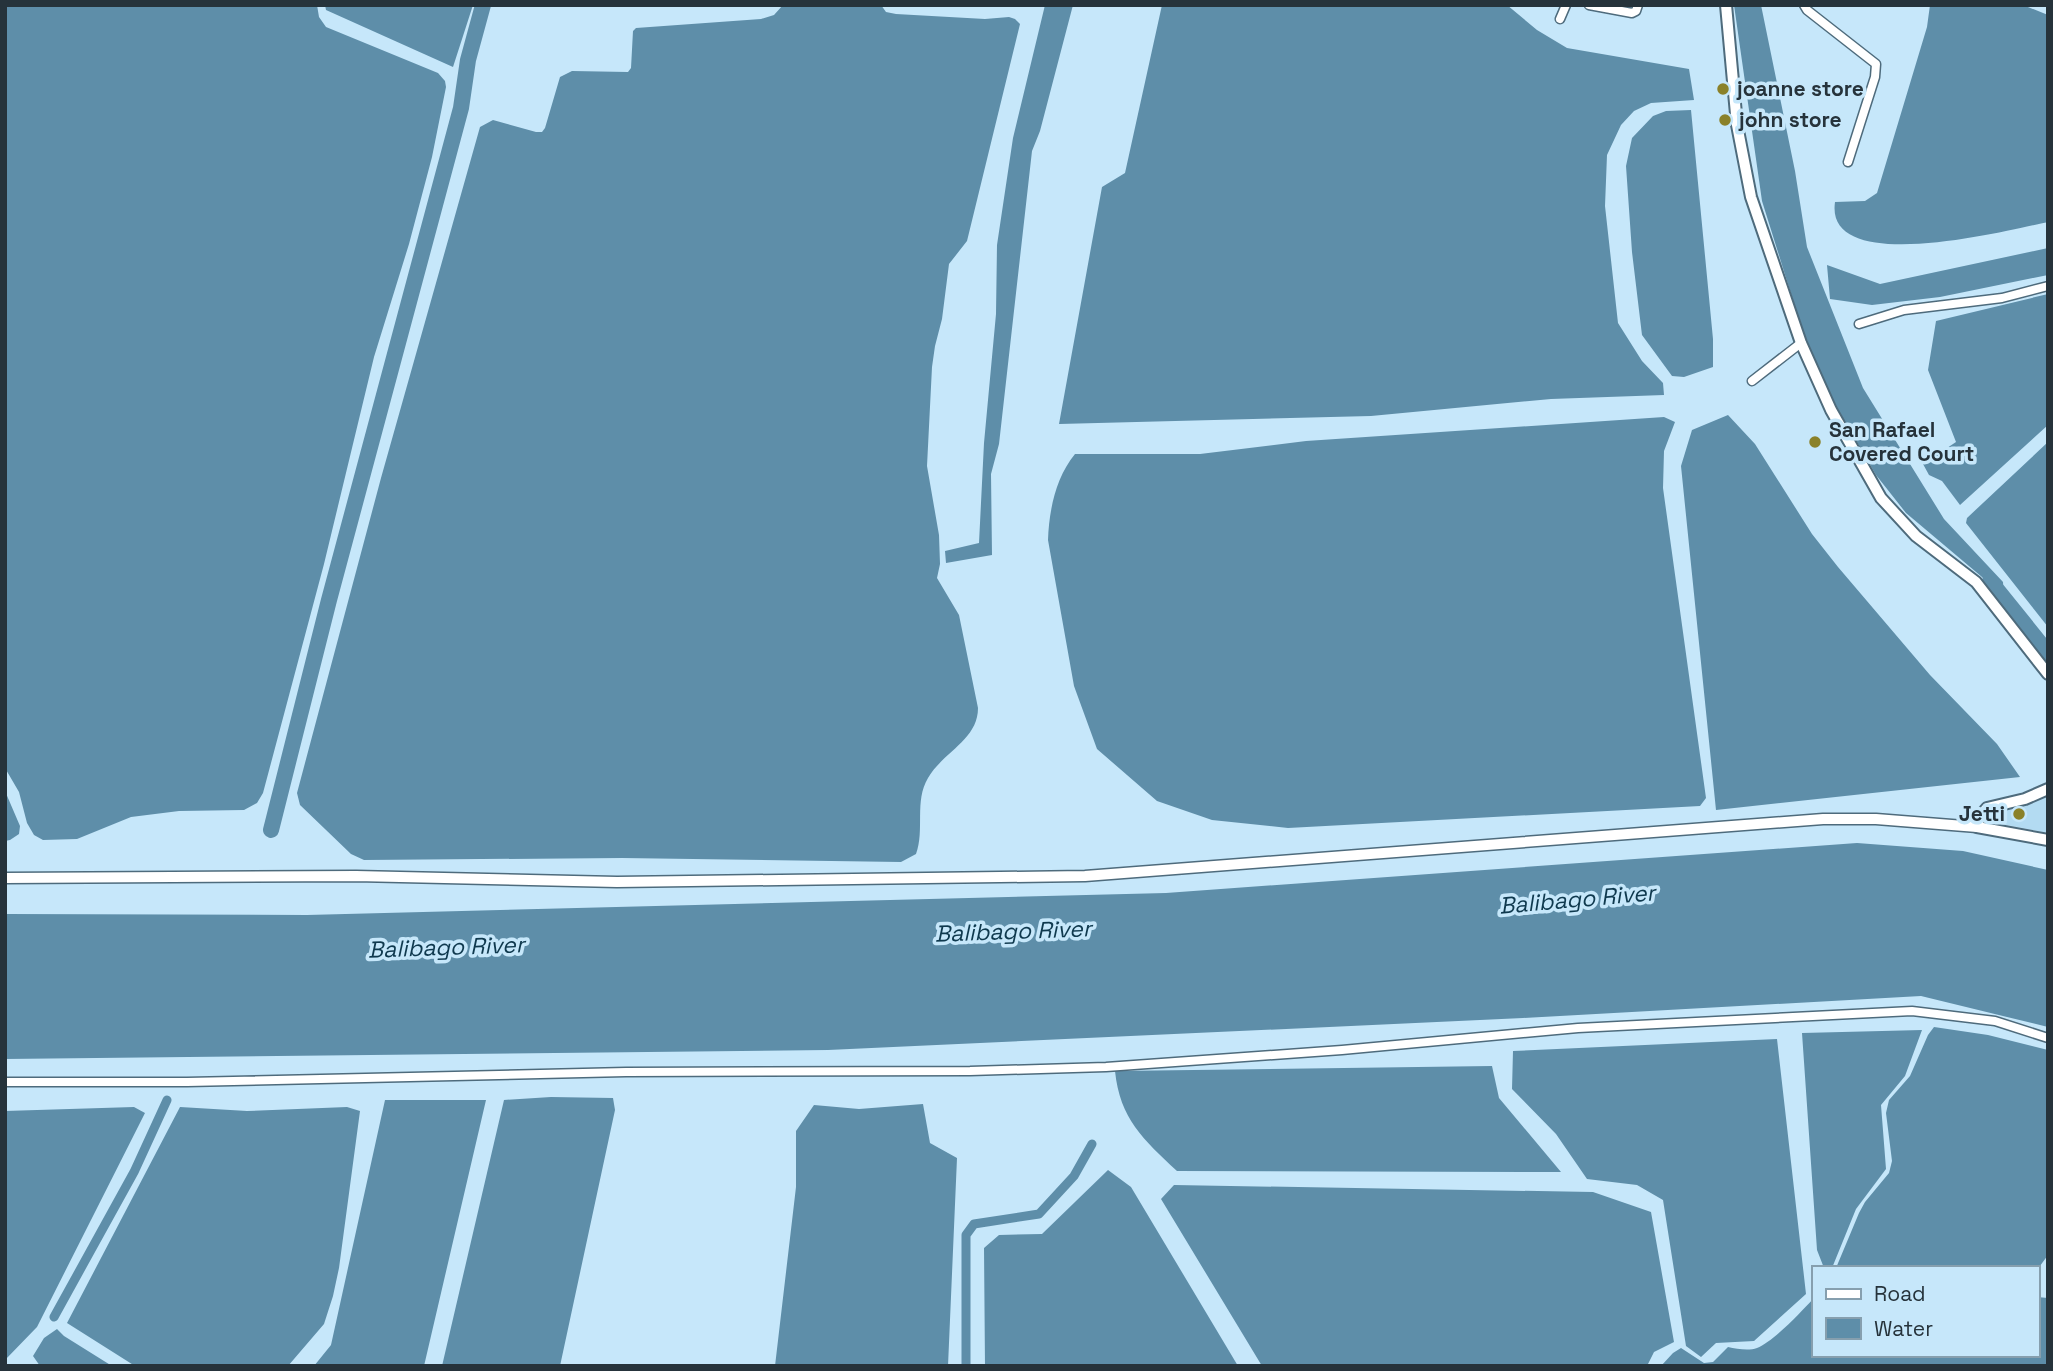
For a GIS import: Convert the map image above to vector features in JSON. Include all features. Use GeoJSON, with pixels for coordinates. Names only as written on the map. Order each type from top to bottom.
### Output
{"type":"FeatureCollection","features":[{"type":"Feature","properties":{"kind":"main road"},"geometry":{"type":"LineString","coordinates":[[1726,5],[1737,125],[1751,197],[1801,343],[1831,410],[1881,498],[1916,536],[1976,582],[2048,674]]}},
{"type":"Feature","properties":{"kind":"main road"},"geometry":{"type":"LineString","coordinates":[[2048,789],[2025,799],[1987,808],[1980,816],[1977,827],[2048,840]]}},
{"type":"Feature","properties":{"kind":"street"},"geometry":{"type":"LineString","coordinates":[[1560,19],[1566,5]]}},
{"type":"Feature","properties":{"kind":"street"},"geometry":{"type":"LineString","coordinates":[[1589,5],[1632,13],[1636,11],[1637,5]]}},
{"type":"Feature","properties":{"kind":"street"},"geometry":{"type":"LineString","coordinates":[[1804,5],[1876,64],[1875,77],[1848,162]]}},
{"type":"Feature","properties":{"kind":"street"},"geometry":{"type":"LineString","coordinates":[[1859,324],[1904,310],[2002,298],[2048,286]]}},
{"type":"Feature","properties":{"kind":"street"},"geometry":{"type":"LineString","coordinates":[[1752,381],[1801,343]]}},
{"type":"Feature","properties":{"kind":"street"},"geometry":{"type":"LineString","coordinates":[[5,878],[356,876],[617,882],[1085,876],[1823,819],[1876,819],[1977,827]]}},
{"type":"Feature","properties":{"kind":"street"},"geometry":{"type":"LineString","coordinates":[[5,1082],[187,1082],[612,1072],[970,1071],[1106,1067],[1342,1050],[1578,1028],[1912,1011],[1995,1021],[2048,1038]]}},
{"type":"Feature","properties":{"kind":"shaded area","name":"Jetti"},"geometry":{"type":"Polygon","coordinates":[[[2048,795],[2048,833],[1992,822],[1991,812],[1996,809],[2035,801],[2048,795]]]}},
{"type":"Feature","properties":{"kind":"water"},"geometry":{"type":"Polygon","coordinates":[[[5,5],[317,5],[319,17],[326,27],[438,73],[445,81],[432,157],[409,244],[374,357],[324,564],[263,793],[257,803],[244,810],[179,811],[131,817],[77,839],[43,840],[34,835],[27,823],[19,792],[5,768],[5,5]]]}},
{"type":"Feature","properties":{"kind":"water"},"geometry":{"type":"Polygon","coordinates":[[[325,5],[473,5],[453,67],[326,10],[325,5]]]}},
{"type":"Feature","properties":{"kind":"water"},"geometry":{"type":"Polygon","coordinates":[[[783,5],[881,5],[886,12],[896,14],[985,19],[1009,17],[1020,24],[967,241],[949,264],[932,367],[927,466],[939,535],[940,564],[937,578],[959,615],[978,708],[972,729],[934,769],[924,787],[916,854],[901,862],[622,858],[364,860],[351,854],[300,805],[297,793],[381,478],[480,127],[493,120],[542,132],[560,77],[572,71],[628,72],[631,68],[633,31],[636,28],[761,19],[774,15],[783,5]]]}},
{"type":"Feature","properties":{"kind":"water"},"geometry":{"type":"Polygon","coordinates":[[[1045,5],[1073,5],[1040,131],[1032,151],[999,444],[991,474],[992,555],[946,563],[945,551],[979,543],[984,443],[996,314],[997,245],[1013,138],[1045,5]]]}},
{"type":"Feature","properties":{"kind":"water"},"geometry":{"type":"Polygon","coordinates":[[[1162,5],[1507,5],[1537,30],[1567,48],[1689,69],[1694,100],[1651,103],[1634,111],[1621,125],[1607,155],[1605,206],[1618,323],[1642,361],[1663,383],[1664,395],[1551,399],[1371,416],[1059,424],[1102,187],[1125,173],[1162,5]]]}},
{"type":"Feature","properties":{"kind":"water"},"geometry":{"type":"Polygon","coordinates":[[[1734,5],[1761,5],[1795,171],[1807,247],[1863,388],[1944,519],[2003,582],[2004,603],[1982,577],[1906,513],[1876,475],[1825,387],[1802,329],[1762,201],[1734,5]]]}},
{"type":"Feature","properties":{"kind":"water"},"geometry":{"type":"Polygon","coordinates":[[[1930,5],[2023,5],[2048,15],[2048,222],[1923,244],[1888,244],[1858,238],[1839,225],[1835,202],[1865,201],[1877,193],[1927,27],[1930,5]]]}},
{"type":"Feature","properties":{"kind":"water"},"geometry":{"type":"Polygon","coordinates":[[[1691,110],[1713,339],[1713,367],[1684,377],[1672,376],[1642,335],[1632,252],[1626,166],[1632,138],[1653,116],[1666,111],[1691,110]]]}},
{"type":"Feature","properties":{"kind":"water"},"geometry":{"type":"Polygon","coordinates":[[[2048,248],[2048,275],[1940,297],[1872,305],[1830,299],[1827,265],[1880,284],[2048,248]]]}},
{"type":"Feature","properties":{"kind":"water"},"geometry":{"type":"Polygon","coordinates":[[[2048,294],[2048,425],[1960,505],[1942,481],[1929,475],[1923,464],[1956,442],[1928,370],[1936,321],[2048,294]]]}},
{"type":"Feature","properties":{"kind":"water"},"geometry":{"type":"Polygon","coordinates":[[[1728,415],[1755,444],[1812,534],[1838,567],[1930,675],[1997,744],[2020,777],[1716,810],[1681,466],[1692,430],[1728,415]]]}},
{"type":"Feature","properties":{"kind":"water"},"geometry":{"type":"Polygon","coordinates":[[[1664,417],[1675,422],[1664,451],[1663,488],[1706,798],[1700,806],[1288,828],[1212,820],[1157,801],[1097,749],[1074,686],[1048,540],[1055,494],[1068,463],[1075,454],[1200,454],[1306,441],[1664,417]]]}},
{"type":"Feature","properties":{"kind":"water"},"geometry":{"type":"Polygon","coordinates":[[[2048,442],[2048,627],[1966,523],[1967,518],[2048,442]]]}},
{"type":"Feature","properties":{"kind":"water"},"geometry":{"type":"Polygon","coordinates":[[[5,791],[20,826],[19,834],[5,841],[5,791]]]}},
{"type":"Feature","properties":{"kind":"water","name":"Balibago River"},"geometry":{"type":"Polygon","coordinates":[[[1857,843],[1963,851],[2048,870],[2048,1027],[1921,996],[1523,1018],[828,1050],[5,1059],[5,914],[307,915],[1166,893],[1857,843]]]}},
{"type":"Feature","properties":{"kind":"water"},"geometry":{"type":"Polygon","coordinates":[[[1934,1027],[1988,1035],[2048,1050],[2048,1255],[2039,1267],[1837,1266],[1865,1202],[1889,1173],[1892,1161],[1886,1113],[1889,1100],[1910,1076],[1934,1027]]]}},
{"type":"Feature","properties":{"kind":"water"},"geometry":{"type":"Polygon","coordinates":[[[1922,1030],[1905,1076],[1881,1105],[1886,1169],[1856,1209],[1833,1266],[1823,1266],[1817,1250],[1802,1033],[1922,1030]]]}},
{"type":"Feature","properties":{"kind":"water"},"geometry":{"type":"Polygon","coordinates":[[[1777,1039],[1806,1294],[1754,1341],[1716,1343],[1701,1357],[1686,1346],[1663,1200],[1637,1185],[1587,1179],[1556,1134],[1512,1089],[1513,1051],[1777,1039]]]}},
{"type":"Feature","properties":{"kind":"water"},"geometry":{"type":"Polygon","coordinates":[[[1492,1066],[1499,1098],[1561,1172],[1177,1171],[1135,1127],[1122,1102],[1115,1071],[1492,1066]]]}},
{"type":"Feature","properties":{"kind":"water"},"geometry":{"type":"Polygon","coordinates":[[[551,1097],[613,1098],[615,1110],[560,1366],[442,1366],[504,1100],[551,1097]]]}},
{"type":"Feature","properties":{"kind":"water"},"geometry":{"type":"Polygon","coordinates":[[[385,1100],[486,1100],[424,1366],[314,1366],[331,1345],[385,1100]]]}},
{"type":"Feature","properties":{"kind":"water"},"geometry":{"type":"Polygon","coordinates":[[[923,1104],[930,1143],[957,1158],[948,1366],[775,1366],[796,1187],[796,1131],[814,1105],[859,1109],[923,1104]]]}},
{"type":"Feature","properties":{"kind":"water"},"geometry":{"type":"Polygon","coordinates":[[[134,1107],[145,1113],[37,1327],[5,1360],[5,1111],[134,1107]]]}},
{"type":"Feature","properties":{"kind":"water"},"geometry":{"type":"Polygon","coordinates":[[[180,1107],[247,1111],[347,1107],[360,1111],[333,1296],[324,1324],[288,1366],[135,1366],[67,1323],[180,1107]]]}},
{"type":"Feature","properties":{"kind":"water"},"geometry":{"type":"Polygon","coordinates":[[[1108,1170],[1131,1187],[1238,1366],[985,1366],[984,1248],[999,1235],[1042,1234],[1108,1170]]]}},
{"type":"Feature","properties":{"kind":"water"},"geometry":{"type":"Polygon","coordinates":[[[1174,1185],[1593,1192],[1651,1212],[1674,1342],[1654,1352],[1647,1366],[1262,1366],[1161,1199],[1174,1185]]]}},
{"type":"Feature","properties":{"kind":"water"},"geometry":{"type":"Polygon","coordinates":[[[2039,1297],[2048,1298],[2048,1366],[1661,1366],[1681,1348],[1704,1363],[1713,1362],[1728,1347],[1747,1350],[1757,1348],[1794,1319],[1812,1300],[1812,1357],[2039,1357],[2039,1297]]]}},
{"type":"Feature","properties":{"kind":"water"},"geometry":{"type":"Polygon","coordinates":[[[57,1329],[112,1366],[40,1366],[33,1356],[44,1338],[57,1329]]]}},
{"type":"Feature","properties":{"kind":"waterway"},"geometry":{"type":"LineString","coordinates":[[271,830],[329,600],[461,108],[468,60],[483,5]]}},
{"type":"Feature","properties":{"kind":"waterway"},"geometry":{"type":"LineString","coordinates":[[1990,581],[2048,653]]}},
{"type":"Feature","properties":{"kind":"waterway"},"geometry":{"type":"LineString","coordinates":[[54,1317],[134,1172],[167,1100]]}},
{"type":"Feature","properties":{"kind":"waterway"},"geometry":{"type":"LineString","coordinates":[[966,1366],[966,1235],[974,1224],[1039,1214],[1074,1176],[1092,1144]]}},
{"type":"Feature","properties":{"kind":"place","name":"joanne store"},"geometry":{"type":"Point","coordinates":[1723,89]}},
{"type":"Feature","properties":{"kind":"place","name":"john store"},"geometry":{"type":"Point","coordinates":[1725,120]}},
{"type":"Feature","properties":{"kind":"place","name":"San Rafael Covered Court"},"geometry":{"type":"Point","coordinates":[1815,442]}},
{"type":"Feature","properties":{"kind":"place","name":"Jetti"},"geometry":{"type":"Point","coordinates":[2019,814]}}]}
